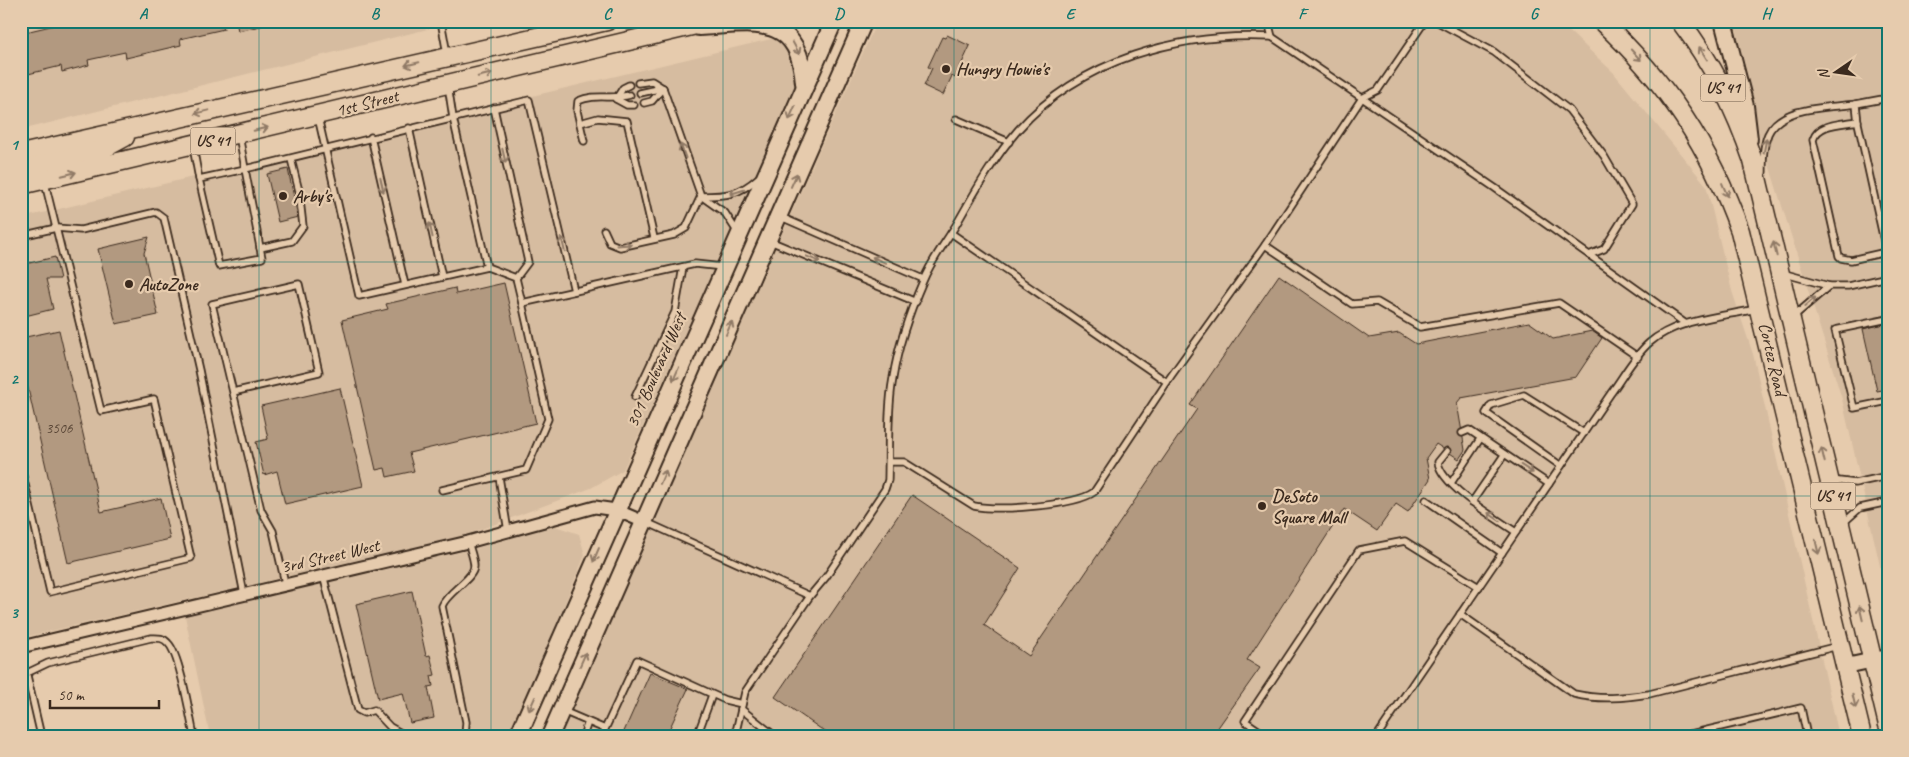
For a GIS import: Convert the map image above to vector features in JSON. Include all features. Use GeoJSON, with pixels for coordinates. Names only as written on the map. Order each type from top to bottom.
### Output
{"type":"FeatureCollection","features":[{"type":"Feature","properties":{"kind":"main road","name":"1st Street"},"geometry":{"type":"LineString","coordinates":[[21,154],[607,21]]}},
{"type":"Feature","properties":{"kind":"main road","name":"1st Street"},"geometry":{"type":"LineString","coordinates":[[21,185],[193,146],[448,83],[713,21]]}},
{"type":"Feature","properties":{"kind":"main road","name":"301 Boulevard West"},"geometry":{"type":"LineString","coordinates":[[518,736],[616,510],[834,21]]}},
{"type":"Feature","properties":{"kind":"main road"},"geometry":{"type":"LineString","coordinates":[[550,736],[864,21]]}},
{"type":"Feature","properties":{"kind":"main road","name":"Cortez Road"},"geometry":{"type":"LineString","coordinates":[[1601,21],[1650,70],[1682,112],[1709,157],[1740,231],[1862,736]]}},
{"type":"Feature","properties":{"kind":"main road","name":"Cortez Road"},"geometry":{"type":"LineString","coordinates":[[1680,21],[1723,87],[1753,161],[1840,525],[1880,658],[1888,725]]}},
{"type":"Feature","properties":{"kind":"main road"},"geometry":{"type":"LineString","coordinates":[[1724,21],[1744,106],[1753,161]]}},
{"type":"Feature","properties":{"kind":"main road"},"geometry":{"type":"LineString","coordinates":[[687,27],[753,24],[776,29],[788,37],[798,50],[803,64],[804,85]]}},
{"type":"Feature","properties":{"kind":"main road"},"geometry":{"type":"LineString","coordinates":[[21,170],[101,150],[143,127]]}},
{"type":"Feature","properties":{"kind":"street","name":"3rd Street West"},"geometry":{"type":"LineString","coordinates":[[21,647],[285,583],[468,542],[595,507],[616,510],[644,522]]}},
{"type":"Feature","properties":{"kind":"street"},"geometry":{"type":"LineString","coordinates":[[1846,666],[1880,658]]}},
{"type":"Feature","properties":{"kind":"lane"},"geometry":{"type":"LineString","coordinates":[[441,21],[448,56]]}},
{"type":"Feature","properties":{"kind":"lane"},"geometry":{"type":"LineString","coordinates":[[1268,21],[1272,37]]}},
{"type":"Feature","properties":{"kind":"lane"},"geometry":{"type":"LineString","coordinates":[[889,462],[904,462],[974,506],[983,508],[1005,508],[1082,499],[1098,487],[1168,382],[1265,245],[1362,98],[1378,90],[1425,21]]}},
{"type":"Feature","properties":{"kind":"lane"},"geometry":{"type":"LineString","coordinates":[[1436,21],[1494,52],[1569,110],[1604,156],[1632,204],[1604,249],[1589,255]]}},
{"type":"Feature","properties":{"kind":"lane"},"geometry":{"type":"LineString","coordinates":[[735,736],[749,684],[880,498],[888,480],[892,379],[923,279],[987,172],[1009,142],[1032,116],[1070,85],[1121,59],[1193,42],[1242,36],[1272,37],[1686,324]]}},
{"type":"Feature","properties":{"kind":"lane"},"geometry":{"type":"LineString","coordinates":[[638,83],[652,81],[663,88],[700,196],[725,213],[738,234]]}},
{"type":"Feature","properties":{"kind":"lane"},"geometry":{"type":"LineString","coordinates":[[448,83],[453,118],[487,267]]}},
{"type":"Feature","properties":{"kind":"lane"},"geometry":{"type":"LineString","coordinates":[[616,99],[623,88],[629,85]]}},
{"type":"Feature","properties":{"kind":"lane"},"geometry":{"type":"LineString","coordinates":[[640,93],[663,88]]}},
{"type":"Feature","properties":{"kind":"lane"},"geometry":{"type":"LineString","coordinates":[[644,103],[652,101],[663,88]]}},
{"type":"Feature","properties":{"kind":"lane"},"geometry":{"type":"LineString","coordinates":[[584,141],[578,101],[590,96],[616,99],[630,96]]}},
{"type":"Feature","properties":{"kind":"lane"},"geometry":{"type":"LineString","coordinates":[[1761,194],[1765,145],[1771,129],[1777,122],[1798,112],[1888,98]]}},
{"type":"Feature","properties":{"kind":"lane"},"geometry":{"type":"LineString","coordinates":[[616,99],[627,105],[634,105]]}},
{"type":"Feature","properties":{"kind":"lane"},"geometry":{"type":"LineString","coordinates":[[199,179],[291,159],[324,148],[529,100],[574,292]]}},
{"type":"Feature","properties":{"kind":"lane"},"geometry":{"type":"LineString","coordinates":[[1856,104],[1888,259]]}},
{"type":"Feature","properties":{"kind":"lane"},"geometry":{"type":"LineString","coordinates":[[494,108],[528,262],[516,278]]}},
{"type":"Feature","properties":{"kind":"lane"},"geometry":{"type":"LineString","coordinates":[[317,115],[359,296],[487,267],[516,278]]}},
{"type":"Feature","properties":{"kind":"lane"},"geometry":{"type":"LineString","coordinates":[[580,122],[598,118],[627,121],[654,238]]}},
{"type":"Feature","properties":{"kind":"lane"},"geometry":{"type":"LineString","coordinates":[[956,119],[1009,142]]}},
{"type":"Feature","properties":{"kind":"lane"},"geometry":{"type":"LineString","coordinates":[[1858,120],[1821,128],[1815,133],[1813,140],[1841,258],[1851,260],[1886,252]]}},
{"type":"Feature","properties":{"kind":"lane"},"geometry":{"type":"LineString","coordinates":[[409,128],[442,277]]}},
{"type":"Feature","properties":{"kind":"lane"},"geometry":{"type":"LineString","coordinates":[[193,146],[219,266],[262,258],[239,135]]}},
{"type":"Feature","properties":{"kind":"lane"},"geometry":{"type":"LineString","coordinates":[[371,137],[404,285]]}},
{"type":"Feature","properties":{"kind":"lane"},"geometry":{"type":"LineString","coordinates":[[260,248],[292,241],[303,226],[299,191],[291,159]]}},
{"type":"Feature","properties":{"kind":"lane"},"geometry":{"type":"LineString","coordinates":[[700,196],[724,196],[745,190],[766,172]]}},
{"type":"Feature","properties":{"kind":"lane"},"geometry":{"type":"LineString","coordinates":[[21,468],[50,592],[192,558],[154,399],[101,411],[44,180]]}},
{"type":"Feature","properties":{"kind":"lane"},"geometry":{"type":"LineString","coordinates":[[604,230],[610,243],[620,247],[674,235],[686,228],[700,196]]}},
{"type":"Feature","properties":{"kind":"lane"},"geometry":{"type":"LineString","coordinates":[[21,236],[56,228],[81,230],[156,212],[164,218],[207,406],[244,594]]}},
{"type":"Feature","properties":{"kind":"lane"},"geometry":{"type":"LineString","coordinates":[[778,216],[923,279]]}},
{"type":"Feature","properties":{"kind":"lane"},"geometry":{"type":"LineString","coordinates":[[951,233],[1168,382]]}},
{"type":"Feature","properties":{"kind":"lane"},"geometry":{"type":"LineString","coordinates":[[768,241],[916,302]]}},
{"type":"Feature","properties":{"kind":"lane"},"geometry":{"type":"LineString","coordinates":[[1265,245],[1352,304],[1377,302],[1420,327],[1559,304],[1638,357]]}},
{"type":"Feature","properties":{"kind":"lane"},"geometry":{"type":"LineString","coordinates":[[522,303],[695,264],[724,267]]}},
{"type":"Feature","properties":{"kind":"lane"},"geometry":{"type":"LineString","coordinates":[[636,397],[675,312],[683,267]]}},
{"type":"Feature","properties":{"kind":"lane"},"geometry":{"type":"LineString","coordinates":[[1780,272],[1829,286],[1848,286],[1888,277]]}},
{"type":"Feature","properties":{"kind":"lane"},"geometry":{"type":"LineString","coordinates":[[442,490],[526,470],[548,419],[516,278]]}},
{"type":"Feature","properties":{"kind":"lane"},"geometry":{"type":"LineString","coordinates":[[233,392],[319,372],[299,284],[212,304],[261,510],[274,531],[285,583]]}},
{"type":"Feature","properties":{"kind":"lane"},"geometry":{"type":"LineString","coordinates":[[1791,318],[1829,286]]}},
{"type":"Feature","properties":{"kind":"lane"},"geometry":{"type":"LineString","coordinates":[[1377,736],[1584,433],[1647,345],[1657,337],[1686,324],[1760,308]]}},
{"type":"Feature","properties":{"kind":"lane"},"geometry":{"type":"LineString","coordinates":[[1888,319],[1835,330],[1854,408],[1888,401]]}},
{"type":"Feature","properties":{"kind":"lane"},"geometry":{"type":"LineString","coordinates":[[1562,466],[1486,412],[1491,405],[1524,395],[1584,433]]}},
{"type":"Feature","properties":{"kind":"lane"},"geometry":{"type":"LineString","coordinates":[[1462,433],[1469,430],[1549,484]]}},
{"type":"Feature","properties":{"kind":"lane"},"geometry":{"type":"LineString","coordinates":[[1451,483],[1480,439]]}},
{"type":"Feature","properties":{"kind":"lane"},"geometry":{"type":"LineString","coordinates":[[1447,451],[1438,462],[1439,468],[1451,483],[1472,502],[1516,532]]}},
{"type":"Feature","properties":{"kind":"lane"},"geometry":{"type":"LineString","coordinates":[[1472,502],[1504,455]]}},
{"type":"Feature","properties":{"kind":"lane"},"geometry":{"type":"LineString","coordinates":[[498,476],[508,531]]}},
{"type":"Feature","properties":{"kind":"lane"},"geometry":{"type":"LineString","coordinates":[[1829,480],[1855,483],[1888,476]]}},
{"type":"Feature","properties":{"kind":"lane"},"geometry":{"type":"LineString","coordinates":[[1426,500],[1502,553]]}},
{"type":"Feature","properties":{"kind":"lane"},"geometry":{"type":"LineString","coordinates":[[1840,525],[1860,508],[1888,502]]}},
{"type":"Feature","properties":{"kind":"lane"},"geometry":{"type":"LineString","coordinates":[[644,522],[810,596]]}},
{"type":"Feature","properties":{"kind":"lane"},"geometry":{"type":"LineString","coordinates":[[1266,736],[1245,721],[1359,550],[1405,541],[1479,587]]}},
{"type":"Feature","properties":{"kind":"lane"},"geometry":{"type":"LineString","coordinates":[[465,736],[466,722],[442,606],[445,598],[472,574],[474,566],[468,542]]}},
{"type":"Feature","properties":{"kind":"lane"},"geometry":{"type":"LineString","coordinates":[[323,575],[358,710],[364,713],[374,710],[390,727],[406,736]]}},
{"type":"Feature","properties":{"kind":"lane"},"geometry":{"type":"LineString","coordinates":[[1460,614],[1574,694],[1592,698],[1608,699],[1649,694],[1841,646]]}},
{"type":"Feature","properties":{"kind":"lane"},"geometry":{"type":"LineString","coordinates":[[41,736],[26,672],[48,663],[151,638],[161,638],[168,642],[175,656],[194,736]]}},
{"type":"Feature","properties":{"kind":"lane"},"geometry":{"type":"LineString","coordinates":[[561,711],[605,729],[637,660],[712,695],[742,706],[775,736]]}},
{"type":"Feature","properties":{"kind":"lane"},"geometry":{"type":"LineString","coordinates":[[696,736],[712,695]]}},
{"type":"Feature","properties":{"kind":"lane"},"geometry":{"type":"LineString","coordinates":[[1682,736],[1801,708],[1807,736]]}},
{"type":"Feature","properties":{"kind":"lane"},"geometry":{"type":"LineString","coordinates":[[583,736],[588,722]]}},
{"type":"Feature","properties":{"kind":"path"},"geometry":{"type":"LineString","coordinates":[[796,29],[806,21]]}},
{"type":"Feature","properties":{"kind":"shaded area"},"geometry":{"type":"Polygon","coordinates":[[[21,21],[460,21],[21,130],[21,21]]]}},
{"type":"Feature","properties":{"kind":"shaded area"},"geometry":{"type":"Polygon","coordinates":[[[877,21],[1558,21],[1613,72],[1706,185],[1732,291],[1753,354],[1839,736],[558,736],[877,21]]]}},
{"type":"Feature","properties":{"kind":"shaded area"},"geometry":{"type":"Polygon","coordinates":[[[1734,21],[1888,21],[1888,601],[1842,399],[1754,116],[1749,80],[1734,21]]]}},
{"type":"Feature","properties":{"kind":"shaded area"},"geometry":{"type":"Polygon","coordinates":[[[775,38],[790,52],[796,74],[795,90],[623,470],[591,488],[466,535],[21,638],[21,218],[775,38]]]}},
{"type":"Feature","properties":{"kind":"shaded area"},"geometry":{"type":"Polygon","coordinates":[[[555,526],[579,534],[585,555],[510,736],[210,736],[185,616],[469,550],[555,526]]]}},
{"type":"Feature","properties":{"kind":"building"},"geometry":{"type":"Polygon","coordinates":[[[72,21],[222,21],[224,29],[180,39],[181,45],[126,58],[125,52],[88,60],[89,65],[62,72],[61,66],[24,75],[25,80],[21,81],[21,33],[72,21]]]}},
{"type":"Feature","properties":{"kind":"building"},"geometry":{"type":"Polygon","coordinates":[[[236,21],[283,21],[238,31],[236,21]]]}},
{"type":"Feature","properties":{"kind":"building"},"geometry":{"type":"Polygon","coordinates":[[[947,35],[970,46],[955,78],[952,76],[943,95],[924,86],[932,68],[928,67],[942,37],[945,38],[947,35]]]}},
{"type":"Feature","properties":{"kind":"building","name":"Arby's"},"geometry":{"type":"Polygon","coordinates":[[[288,169],[298,217],[278,222],[267,174],[288,169]]]}},
{"type":"Feature","properties":{"kind":"building","name":"AutoZone"},"geometry":{"type":"Polygon","coordinates":[[[149,237],[144,253],[158,315],[116,324],[98,249],[149,237]]]}},
{"type":"Feature","properties":{"kind":"building"},"geometry":{"type":"Polygon","coordinates":[[[55,257],[60,279],[46,279],[53,309],[21,317],[21,265],[55,257]]]}},
{"type":"Feature","properties":{"kind":"building","name":"DeSoto Square Mall"},"geometry":{"type":"Polygon","coordinates":[[[1279,275],[1369,338],[1399,333],[1416,344],[1529,322],[1553,339],[1592,331],[1602,338],[1576,377],[1461,398],[1457,403],[1465,450],[1459,459],[1436,444],[1426,458],[1430,479],[1408,512],[1396,504],[1377,531],[1344,509],[1247,660],[1260,668],[1212,736],[831,736],[775,697],[912,495],[1020,568],[984,625],[1029,656],[1197,409],[1190,405],[1279,275]]]}},
{"type":"Feature","properties":{"kind":"building"},"geometry":{"type":"Polygon","coordinates":[[[504,283],[536,423],[409,453],[414,471],[387,477],[385,468],[376,470],[342,320],[388,309],[386,304],[455,288],[456,294],[504,283]]]}},
{"type":"Feature","properties":{"kind":"building"},"geometry":{"type":"Polygon","coordinates":[[[1888,323],[1888,389],[1877,391],[1863,329],[1888,323]]]}},
{"type":"Feature","properties":{"kind":"building"},"geometry":{"type":"Polygon","coordinates":[[[59,330],[101,512],[161,498],[170,539],[68,563],[21,358],[21,338],[59,330]]]}},
{"type":"Feature","properties":{"kind":"building"},"geometry":{"type":"Polygon","coordinates":[[[340,388],[363,486],[285,504],[277,471],[264,475],[256,442],[268,439],[261,406],[340,388]]]}},
{"type":"Feature","properties":{"kind":"building"},"geometry":{"type":"Polygon","coordinates":[[[412,591],[426,656],[430,655],[435,675],[431,676],[433,686],[428,687],[434,718],[410,723],[403,693],[378,699],[356,604],[412,591]]]}},
{"type":"Feature","properties":{"kind":"building"},"geometry":{"type":"Polygon","coordinates":[[[650,673],[688,689],[666,736],[622,736],[650,673]]]}},
{"type":"Feature","properties":{"kind":"place","name":"Hungry Howie's"},"geometry":{"type":"Point","coordinates":[946,69]}},
{"type":"Feature","properties":{"kind":"place","name":"Arby's"},"geometry":{"type":"Point","coordinates":[283,196]}},
{"type":"Feature","properties":{"kind":"place","name":"AutoZone"},"geometry":{"type":"Point","coordinates":[129,284]}},
{"type":"Feature","properties":{"kind":"place","name":"DeSoto Square Mall"},"geometry":{"type":"Point","coordinates":[1262,506]}}]}
